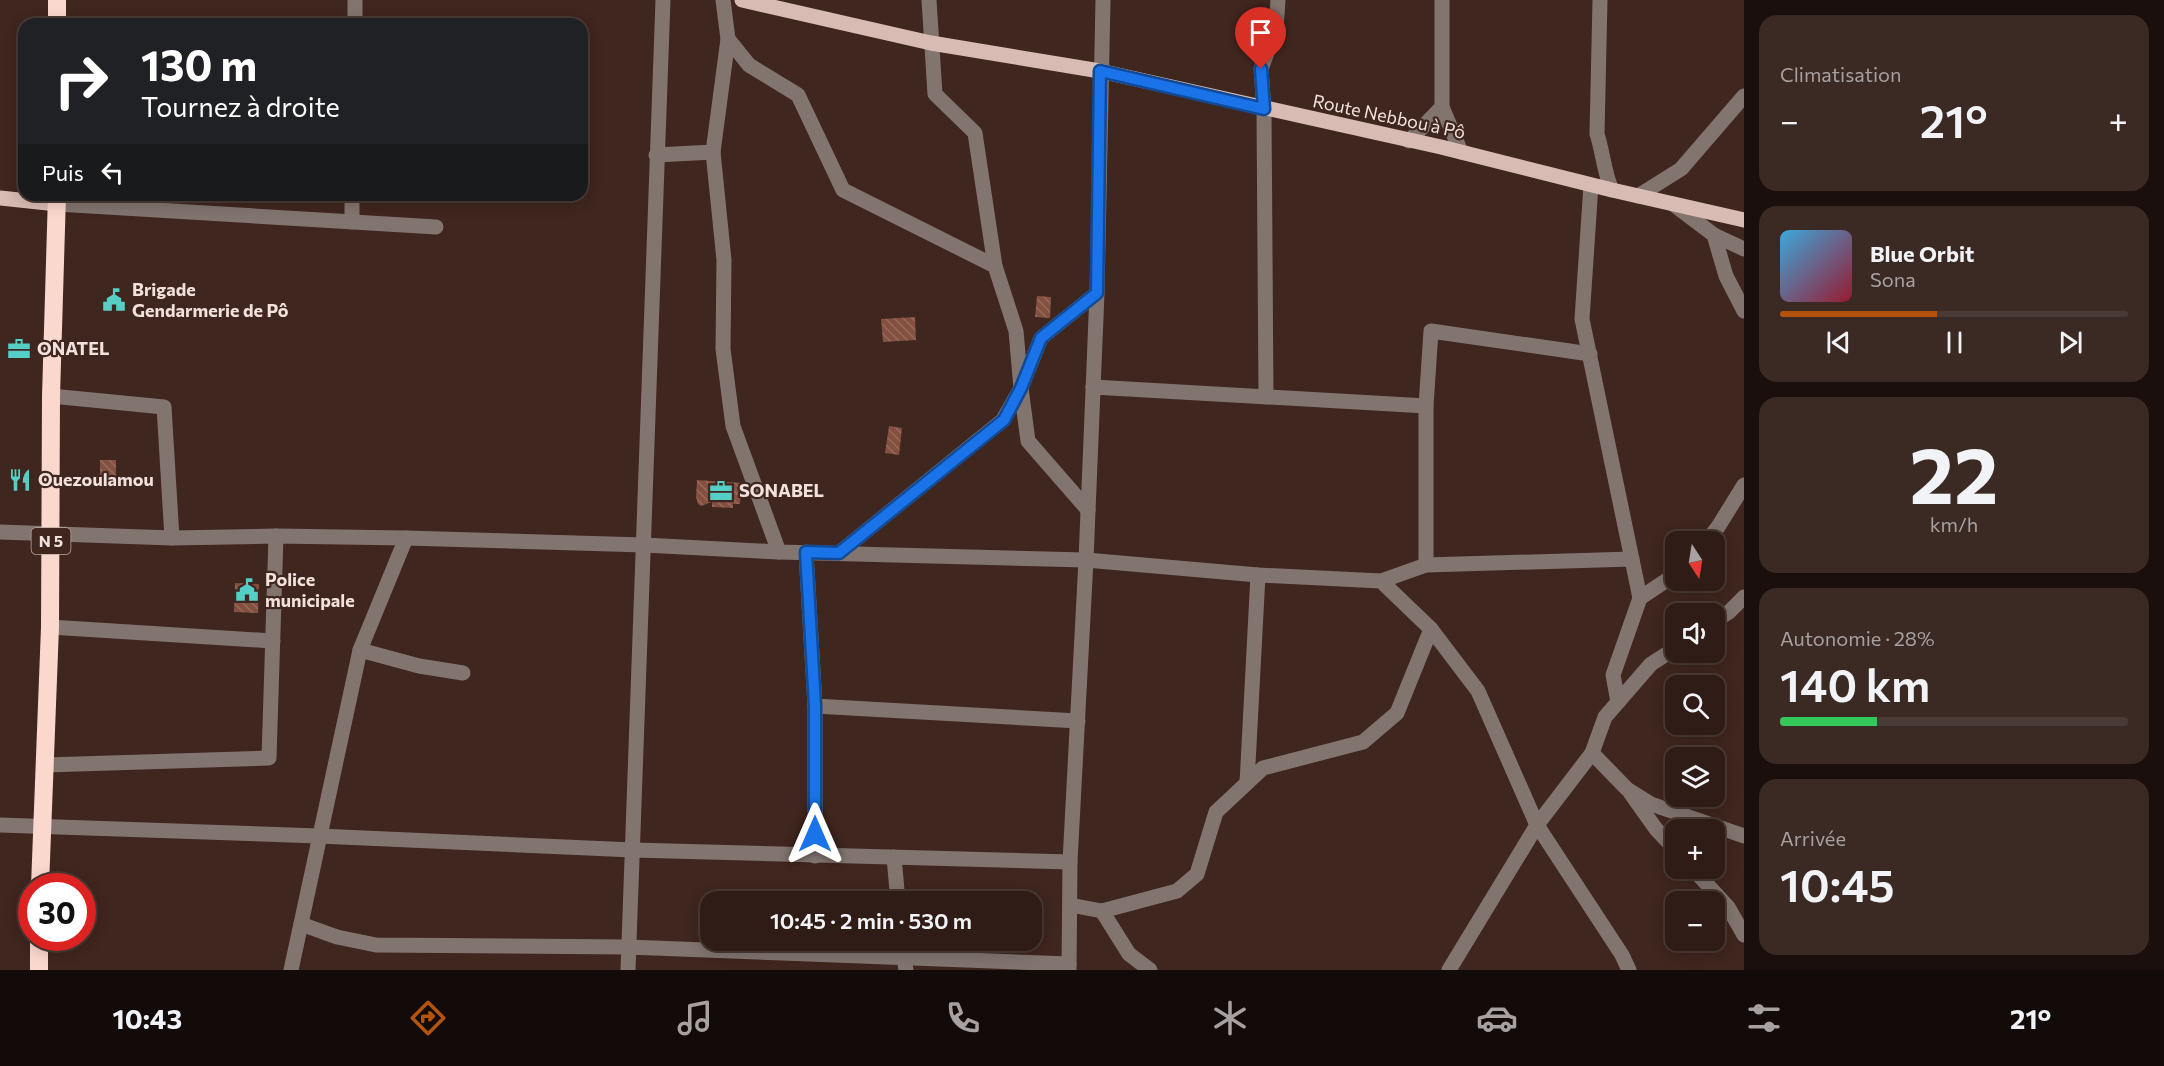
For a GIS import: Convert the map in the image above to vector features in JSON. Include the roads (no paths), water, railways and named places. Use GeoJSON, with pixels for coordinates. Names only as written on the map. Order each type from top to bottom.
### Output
{"type":"FeatureCollection","features":[{"type":"Feature","properties":{"kind":"highway"},"geometry":{"type":"LineString","coordinates":[[57,0],[57,18]]}},
{"type":"Feature","properties":{"kind":"highway","name":"N 5"},"geometry":{"type":"LineString","coordinates":[[40,873],[50,627],[51,396],[57,201]]}},
{"type":"Feature","properties":{"kind":"highway"},"geometry":{"type":"LineString","coordinates":[[39,951],[39,970]]}},
{"type":"Feature","properties":{"kind":"main road","name":"Route Nebbou à Pô"},"geometry":{"type":"LineString","coordinates":[[742,0],[931,43],[1100,71],[1461,152],[1744,220]]}},
{"type":"Feature","properties":{"kind":"main road"},"geometry":{"type":"LineString","coordinates":[[0,198],[18,199]]}},
{"type":"Feature","properties":{"kind":"street"},"geometry":{"type":"LineString","coordinates":[[355,0],[355,18]]}},
{"type":"Feature","properties":{"kind":"street"},"geometry":{"type":"LineString","coordinates":[[628,970],[663,0]]}},
{"type":"Feature","properties":{"kind":"street"},"geometry":{"type":"LineString","coordinates":[[723,0],[728,39],[713,152],[724,260],[723,349],[733,426],[779,552]]}},
{"type":"Feature","properties":{"kind":"street"},"geometry":{"type":"LineString","coordinates":[[929,0],[935,94],[975,133],[995,266],[1016,331],[1028,441],[1088,510]]}},
{"type":"Feature","properties":{"kind":"street"},"geometry":{"type":"LineString","coordinates":[[301,924],[337,937],[376,945],[628,947],[904,964],[1069,967],[1070,862],[1094,387],[1103,0]]}},
{"type":"Feature","properties":{"kind":"street"},"geometry":{"type":"LineString","coordinates":[[1266,397],[1264,109],[1261,69],[1276,29],[1278,0]]}},
{"type":"Feature","properties":{"kind":"street"},"geometry":{"type":"LineString","coordinates":[[1442,0],[1443,107],[1461,152]]}},
{"type":"Feature","properties":{"kind":"street"},"geometry":{"type":"LineString","coordinates":[[1599,0],[1597,134],[1612,190]]}},
{"type":"Feature","properties":{"kind":"street"},"geometry":{"type":"LineString","coordinates":[[728,39],[749,65],[798,95],[843,190],[995,266]]}},
{"type":"Feature","properties":{"kind":"street"},"geometry":{"type":"LineString","coordinates":[[1638,196],[1680,169],[1701,148],[1744,96]]}},
{"type":"Feature","properties":{"kind":"street"},"geometry":{"type":"LineString","coordinates":[[1409,141],[1443,107]]}},
{"type":"Feature","properties":{"kind":"street"},"geometry":{"type":"LineString","coordinates":[[656,155],[713,152]]}},
{"type":"Feature","properties":{"kind":"street"},"geometry":{"type":"LineString","coordinates":[[1591,185],[1581,319],[1640,598],[1613,675],[1618,702]]}},
{"type":"Feature","properties":{"kind":"street"},"geometry":{"type":"LineString","coordinates":[[70,201],[436,227]]}},
{"type":"Feature","properties":{"kind":"street"},"geometry":{"type":"LineString","coordinates":[[352,201],[352,222]]}},
{"type":"Feature","properties":{"kind":"street"},"geometry":{"type":"LineString","coordinates":[[1673,204],[1714,235],[1744,249]]}},
{"type":"Feature","properties":{"kind":"street"},"geometry":{"type":"LineString","coordinates":[[1714,235],[1726,276],[1744,311]]}},
{"type":"Feature","properties":{"kind":"street"},"geometry":{"type":"LineString","coordinates":[[839,553],[1004,420],[1021,388],[1041,338],[1097,293]]}},
{"type":"Feature","properties":{"kind":"street"},"geometry":{"type":"LineString","coordinates":[[1426,565],[1425,406],[1431,331],[1590,354]]}},
{"type":"Feature","properties":{"kind":"street"},"geometry":{"type":"LineString","coordinates":[[1094,387],[1425,406]]}},
{"type":"Feature","properties":{"kind":"street"},"geometry":{"type":"LineString","coordinates":[[51,396],[164,407],[172,538]]}},
{"type":"Feature","properties":{"kind":"street"},"geometry":{"type":"LineString","coordinates":[[1715,531],[1744,484]]}},
{"type":"Feature","properties":{"kind":"street"},"geometry":{"type":"LineString","coordinates":[[0,532],[172,538],[276,536],[406,538],[644,545],[779,552],[1086,560],[1258,575],[1381,581],[1426,565],[1632,559]]}},
{"type":"Feature","properties":{"kind":"street"},"geometry":{"type":"LineString","coordinates":[[45,765],[269,758],[276,536]]}},
{"type":"Feature","properties":{"kind":"street"},"geometry":{"type":"LineString","coordinates":[[291,970],[360,650],[406,538]]}},
{"type":"Feature","properties":{"kind":"street"},"geometry":{"type":"LineString","coordinates":[[806,552],[815,706],[815,856]]}},
{"type":"Feature","properties":{"kind":"street"},"geometry":{"type":"LineString","coordinates":[[1247,783],[1258,575]]}},
{"type":"Feature","properties":{"kind":"street"},"geometry":{"type":"LineString","coordinates":[[1381,581],[1431,629],[1478,691],[1538,825],[1622,955],[1629,970]]}},
{"type":"Feature","properties":{"kind":"street"},"geometry":{"type":"LineString","coordinates":[[1640,598],[1665,581]]}},
{"type":"Feature","properties":{"kind":"street"},"geometry":{"type":"LineString","coordinates":[[1736,610],[1744,597]]}},
{"type":"Feature","properties":{"kind":"street"},"geometry":{"type":"LineString","coordinates":[[50,627],[273,641]]}},
{"type":"Feature","properties":{"kind":"street"},"geometry":{"type":"LineString","coordinates":[[1070,905],[1102,911],[1177,891],[1197,874],[1215,812],[1263,768],[1363,742],[1397,713],[1431,629]]}},
{"type":"Feature","properties":{"kind":"street"},"geometry":{"type":"LineString","coordinates":[[360,650],[419,666],[463,673]]}},
{"type":"Feature","properties":{"kind":"street"},"geometry":{"type":"LineString","coordinates":[[1449,970],[1538,825],[1592,753],[1605,717],[1651,664],[1665,655]]}},
{"type":"Feature","properties":{"kind":"street"},"geometry":{"type":"LineString","coordinates":[[815,706],[1078,721]]}},
{"type":"Feature","properties":{"kind":"street"},"geometry":{"type":"LineString","coordinates":[[1592,753],[1628,789],[1665,838]]}},
{"type":"Feature","properties":{"kind":"street"},"geometry":{"type":"LineString","coordinates":[[1628,789],[1651,804],[1744,837]]}},
{"type":"Feature","properties":{"kind":"street"},"geometry":{"type":"LineString","coordinates":[[0,825],[633,850],[1070,862]]}},
{"type":"Feature","properties":{"kind":"street"},"geometry":{"type":"LineString","coordinates":[[894,857],[897,891]]}},
{"type":"Feature","properties":{"kind":"street"},"geometry":{"type":"LineString","coordinates":[[1702,879],[1728,907],[1744,935]]}},
{"type":"Feature","properties":{"kind":"street"},"geometry":{"type":"LineString","coordinates":[[1102,911],[1129,954],[1150,970]]}},
{"type":"Feature","properties":{"kind":"place","name":"Brigade Gendarmerie de Pô"},"geometry":{"type":"Point","coordinates":[114,300]}},
{"type":"Feature","properties":{"kind":"place","name":"ONATEL"},"geometry":{"type":"Point","coordinates":[19,349]}},
{"type":"Feature","properties":{"kind":"place","name":"Ouezoulamou"},"geometry":{"type":"Point","coordinates":[20,480]}},
{"type":"Feature","properties":{"kind":"place","name":"SONABEL"},"geometry":{"type":"Point","coordinates":[721,491]}},
{"type":"Feature","properties":{"kind":"place","name":"Police municipale"},"geometry":{"type":"Point","coordinates":[247,590]}}]}
